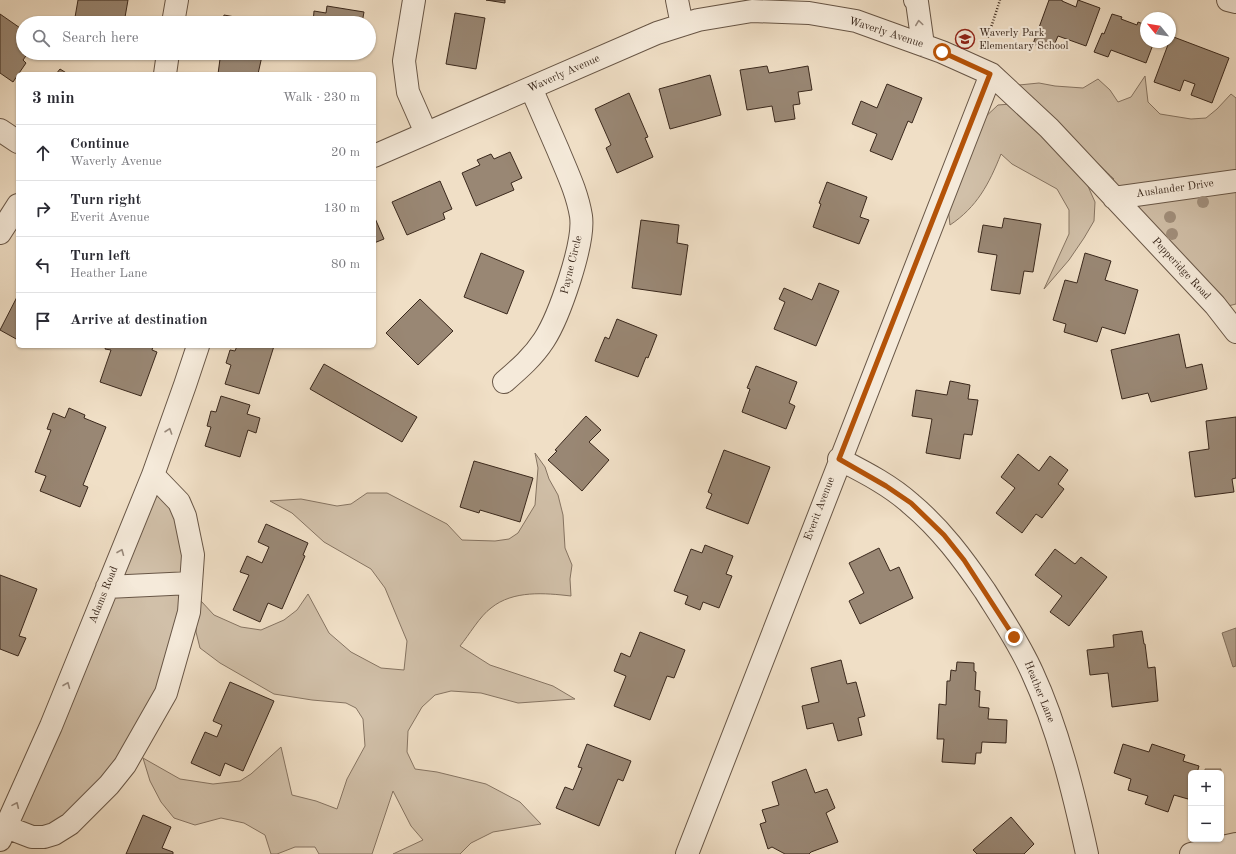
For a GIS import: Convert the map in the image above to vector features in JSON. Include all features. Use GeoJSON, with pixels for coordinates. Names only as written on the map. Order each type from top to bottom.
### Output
{"type":"FeatureCollection","features":[{"type":"Feature","properties":{"kind":"street"},"geometry":{"type":"LineString","coordinates":[[174,16],[177,0]]}},
{"type":"Feature","properties":{"kind":"street"},"geometry":{"type":"LineString","coordinates":[[414,0],[404,61],[408,92],[426,132]]}},
{"type":"Feature","properties":{"kind":"street"},"geometry":{"type":"LineString","coordinates":[[677,0],[682,25]]}},
{"type":"Feature","properties":{"kind":"street"},"geometry":{"type":"LineString","coordinates":[[915,0],[917,2],[923,45]]}},
{"type":"Feature","properties":{"kind":"street"},"geometry":{"type":"LineString","coordinates":[[1228,0],[1236,2]]}},
{"type":"Feature","properties":{"kind":"street","name":"Waverly Avenue"},"geometry":{"type":"LineString","coordinates":[[376,155],[426,132],[657,33],[698,20],[752,11],[809,13],[856,21],[942,52],[990,74],[1049,128],[1119,203]]}},
{"type":"Feature","properties":{"kind":"street"},"geometry":{"type":"LineString","coordinates":[[165,72],[167,60]]}},
{"type":"Feature","properties":{"kind":"street","name":"Everit Avenue"},"geometry":{"type":"LineString","coordinates":[[686,854],[990,74]]}},
{"type":"Feature","properties":{"kind":"street","name":"Payne Circle"},"geometry":{"type":"LineString","coordinates":[[504,382],[526,363],[544,340],[560,308],[580,241],[581,218],[574,188],[531,88]]}},
{"type":"Feature","properties":{"kind":"street"},"geometry":{"type":"LineString","coordinates":[[0,130],[16,141]]}},
{"type":"Feature","properties":{"kind":"street","name":"Auslander Drive"},"geometry":{"type":"LineString","coordinates":[[1119,203],[1236,181]]}},
{"type":"Feature","properties":{"kind":"street","name":"Pepperidge Road"},"geometry":{"type":"LineString","coordinates":[[1119,203],[1215,305],[1236,332]]}},
{"type":"Feature","properties":{"kind":"street"},"geometry":{"type":"LineString","coordinates":[[0,233],[16,208]]}},
{"type":"Feature","properties":{"kind":"street","name":"Adams Road"},"geometry":{"type":"LineString","coordinates":[[3,834],[51,726],[153,475],[197,348]]}},
{"type":"Feature","properties":{"kind":"street","name":"Heather Lane"},"geometry":{"type":"LineString","coordinates":[[839,459],[886,486],[911,503],[944,535],[964,560],[1014,637],[1033,673],[1057,735],[1079,816],[1087,854]]}},
{"type":"Feature","properties":{"kind":"street"},"geometry":{"type":"LineString","coordinates":[[3,834],[44,837],[54,834],[70,824],[109,785],[125,764],[166,693],[189,612],[193,555],[185,516],[179,502],[153,475]]}},
{"type":"Feature","properties":{"kind":"street"},"geometry":{"type":"LineString","coordinates":[[107,587],[191,583]]}},
{"type":"Feature","properties":{"kind":"street"},"geometry":{"type":"LineString","coordinates":[[1191,854],[1236,844]]}},
{"type":"Feature","properties":{"kind":"path"},"geometry":{"type":"LineString","coordinates":[[983,50],[1000,0]]}},
{"type":"Feature","properties":{"kind":"shaded area"},"geometry":{"type":"Polygon","coordinates":[[[1145,76],[1148,102],[1160,114],[1191,119],[1206,118],[1231,94],[1236,98],[1236,304],[1212,310],[1099,182],[1114,179],[1087,156],[1028,100],[1019,85],[1039,83],[1083,88],[1098,79],[1110,90],[1118,102],[1131,97],[1145,76]]]}},
{"type":"Feature","properties":{"kind":"shaded area"},"geometry":{"type":"Polygon","coordinates":[[[1011,104],[1025,117],[1037,132],[1064,155],[1087,184],[1095,202],[1094,221],[1069,260],[1044,289],[1069,234],[1069,210],[1057,189],[1012,164],[1001,154],[987,185],[975,203],[968,211],[950,225],[948,207],[981,121],[998,105],[1011,104]]]}},
{"type":"Feature","properties":{"kind":"shaded area"},"geometry":{"type":"Polygon","coordinates":[[[535,453],[545,467],[549,479],[558,495],[563,515],[565,548],[572,565],[570,579],[571,596],[530,594],[509,598],[500,602],[487,611],[460,646],[490,665],[553,686],[575,699],[518,703],[481,693],[451,691],[435,695],[422,707],[408,731],[407,752],[415,769],[437,772],[486,784],[520,802],[541,824],[493,832],[471,843],[460,854],[393,854],[423,840],[411,826],[393,791],[372,854],[319,854],[315,847],[295,847],[277,854],[271,854],[265,835],[244,823],[221,818],[195,825],[174,818],[161,802],[150,781],[143,758],[180,779],[213,784],[240,781],[251,774],[281,747],[292,795],[316,801],[337,809],[347,779],[365,746],[363,719],[356,708],[346,703],[312,700],[274,694],[220,663],[200,648],[196,632],[197,616],[201,601],[214,615],[241,627],[261,630],[284,620],[297,610],[308,594],[329,633],[351,652],[381,668],[404,670],[407,641],[385,588],[371,569],[324,542],[292,513],[270,501],[301,499],[337,506],[351,504],[367,493],[387,493],[447,524],[462,540],[495,541],[509,539],[518,533],[535,505],[538,468],[535,453]]]}},
{"type":"Feature","properties":{"kind":"shaded area"},"geometry":{"type":"Polygon","coordinates":[[[155,484],[179,510],[188,556],[184,610],[161,690],[124,757],[58,826],[32,832],[12,824],[155,484]]]}},
{"type":"Feature","properties":{"kind":"shaded area"},"geometry":{"type":"Polygon","coordinates":[[[1236,628],[1236,666],[1233,667],[1222,633],[1236,628]]]}},
{"type":"Feature","properties":{"kind":"shaded area"},"geometry":{"type":"Polygon","coordinates":[[[1205,769],[1221,769],[1221,770],[1205,769]]]}},
{"type":"Feature","properties":{"kind":"building"},"geometry":{"type":"Polygon","coordinates":[[[78,0],[128,0],[125,16],[75,16],[78,0]]]}},
{"type":"Feature","properties":{"kind":"building"},"geometry":{"type":"Polygon","coordinates":[[[486,0],[505,0],[505,3],[486,0]]]}},
{"type":"Feature","properties":{"kind":"building"},"geometry":{"type":"Polygon","coordinates":[[[1049,0],[1062,0],[1076,7],[1078,0],[1100,8],[1086,46],[1058,36],[1052,50],[1033,44],[1049,0]]]}},
{"type":"Feature","properties":{"kind":"building"},"geometry":{"type":"Polygon","coordinates":[[[327,6],[364,12],[363,16],[314,16],[314,11],[326,13],[327,6]]]}},
{"type":"Feature","properties":{"kind":"building"},"geometry":{"type":"Polygon","coordinates":[[[455,13],[485,18],[476,69],[446,64],[455,13]]]}},
{"type":"Feature","properties":{"kind":"building"},"geometry":{"type":"Polygon","coordinates":[[[0,14],[16,25],[16,60],[23,60],[26,63],[20,72],[16,72],[16,78],[13,82],[0,73],[0,14]]]}},
{"type":"Feature","properties":{"kind":"building"},"geometry":{"type":"Polygon","coordinates":[[[1112,14],[1122,17],[1121,19],[1137,25],[1138,22],[1140,23],[1140,48],[1152,48],[1146,63],[1111,50],[1108,57],[1094,52],[1102,33],[1104,34],[1112,14]]]}},
{"type":"Feature","properties":{"kind":"building"},"geometry":{"type":"Polygon","coordinates":[[[1176,38],[1229,58],[1212,103],[1191,95],[1195,84],[1184,80],[1180,91],[1154,82],[1167,48],[1176,48],[1176,38]]]}},
{"type":"Feature","properties":{"kind":"building"},"geometry":{"type":"Polygon","coordinates":[[[220,60],[261,60],[258,72],[218,72],[220,60]]]}},
{"type":"Feature","properties":{"kind":"building"},"geometry":{"type":"Polygon","coordinates":[[[767,66],[769,73],[808,66],[812,90],[798,92],[800,104],[793,105],[795,119],[775,122],[772,106],[747,110],[740,70],[767,66]]]}},
{"type":"Feature","properties":{"kind":"building"},"geometry":{"type":"Polygon","coordinates":[[[60,69],[65,72],[58,72],[60,69]]]}},
{"type":"Feature","properties":{"kind":"building"},"geometry":{"type":"Polygon","coordinates":[[[710,75],[721,115],[670,129],[659,89],[710,75]]]}},
{"type":"Feature","properties":{"kind":"building"},"geometry":{"type":"Polygon","coordinates":[[[887,84],[922,98],[912,123],[908,121],[892,160],[870,151],[877,134],[852,124],[861,101],[877,108],[887,84]]]}},
{"type":"Feature","properties":{"kind":"building"},"geometry":{"type":"Polygon","coordinates":[[[629,93],[648,137],[645,138],[653,157],[617,173],[606,148],[611,145],[595,109],[629,93]]]}},
{"type":"Feature","properties":{"kind":"building"},"geometry":{"type":"Polygon","coordinates":[[[510,152],[522,178],[511,183],[514,190],[476,206],[462,173],[480,165],[477,160],[491,154],[494,159],[510,152]]]}},
{"type":"Feature","properties":{"kind":"building"},"geometry":{"type":"Polygon","coordinates":[[[440,181],[452,209],[443,213],[445,219],[407,235],[392,202],[440,181]]]}},
{"type":"Feature","properties":{"kind":"building"},"geometry":{"type":"Polygon","coordinates":[[[827,182],[867,197],[860,217],[869,220],[859,244],[813,227],[821,204],[819,203],[827,182]]]}},
{"type":"Feature","properties":{"kind":"building"},"geometry":{"type":"Polygon","coordinates":[[[1004,218],[1041,224],[1033,272],[1024,271],[1020,294],[991,290],[997,255],[978,252],[983,225],[1002,228],[1004,218]]]}},
{"type":"Feature","properties":{"kind":"building"},"geometry":{"type":"Polygon","coordinates":[[[641,220],[679,225],[677,243],[688,245],[681,295],[632,288],[641,220]]]}},
{"type":"Feature","properties":{"kind":"building"},"geometry":{"type":"Polygon","coordinates":[[[376,221],[384,239],[376,242],[376,221]]]}},
{"type":"Feature","properties":{"kind":"building"},"geometry":{"type":"Polygon","coordinates":[[[481,253],[524,271],[507,314],[464,297],[481,253]]]}},
{"type":"Feature","properties":{"kind":"building"},"geometry":{"type":"Polygon","coordinates":[[[1085,253],[1111,261],[1105,280],[1138,290],[1125,334],[1102,327],[1097,342],[1064,332],[1066,324],[1053,320],[1065,280],[1077,283],[1085,253]]]}},
{"type":"Feature","properties":{"kind":"building"},"geometry":{"type":"Polygon","coordinates":[[[819,283],[839,291],[816,346],[774,329],[785,302],[779,299],[784,288],[812,300],[819,283]]]}},
{"type":"Feature","properties":{"kind":"building"},"geometry":{"type":"Polygon","coordinates":[[[16,299],[16,339],[0,330],[16,299]]]}},
{"type":"Feature","properties":{"kind":"building"},"geometry":{"type":"Polygon","coordinates":[[[420,299],[453,331],[418,365],[386,333],[420,299]]]}},
{"type":"Feature","properties":{"kind":"building"},"geometry":{"type":"Polygon","coordinates":[[[617,319],[657,335],[648,358],[646,357],[638,377],[595,361],[605,337],[609,339],[617,319]]]}},
{"type":"Feature","properties":{"kind":"building"},"geometry":{"type":"Polygon","coordinates":[[[1179,334],[1186,368],[1202,364],[1207,389],[1151,402],[1148,393],[1122,399],[1111,350],[1179,334]]]}},
{"type":"Feature","properties":{"kind":"building"},"geometry":{"type":"Polygon","coordinates":[[[152,348],[152,350],[157,352],[141,396],[100,382],[111,350],[105,349],[152,348]]]}},
{"type":"Feature","properties":{"kind":"building"},"geometry":{"type":"Polygon","coordinates":[[[236,348],[273,348],[259,394],[225,384],[231,365],[226,363],[230,350],[235,351],[236,348]]]}},
{"type":"Feature","properties":{"kind":"building"},"geometry":{"type":"Polygon","coordinates":[[[324,364],[417,417],[402,442],[310,389],[324,364]]]}},
{"type":"Feature","properties":{"kind":"building"},"geometry":{"type":"Polygon","coordinates":[[[756,366],[797,382],[789,403],[795,406],[786,429],[742,412],[750,389],[747,388],[756,366]]]}},
{"type":"Feature","properties":{"kind":"building"},"geometry":{"type":"Polygon","coordinates":[[[950,381],[970,385],[968,399],[978,400],[972,435],[964,434],[960,459],[926,453],[932,419],[912,416],[916,390],[947,395],[950,381]]]}},
{"type":"Feature","properties":{"kind":"building"},"geometry":{"type":"Polygon","coordinates":[[[221,396],[250,405],[247,414],[260,418],[256,433],[248,430],[240,457],[205,446],[211,427],[207,426],[211,411],[216,412],[221,396]]]}},
{"type":"Feature","properties":{"kind":"building"},"geometry":{"type":"Polygon","coordinates":[[[69,408],[85,415],[84,418],[106,427],[83,485],[88,487],[80,507],[40,491],[46,476],[35,472],[51,430],[47,429],[53,413],[65,418],[69,408]]]}},
{"type":"Feature","properties":{"kind":"building"},"geometry":{"type":"Polygon","coordinates":[[[586,416],[601,430],[589,442],[609,460],[582,491],[548,460],[557,451],[555,450],[586,416]]]}},
{"type":"Feature","properties":{"kind":"building"},"geometry":{"type":"Polygon","coordinates":[[[1236,417],[1236,478],[1232,479],[1234,492],[1195,497],[1189,452],[1209,449],[1206,421],[1236,417]]]}},
{"type":"Feature","properties":{"kind":"building"},"geometry":{"type":"Polygon","coordinates":[[[724,450],[770,467],[748,524],[706,508],[712,494],[708,492],[724,450]]]}},
{"type":"Feature","properties":{"kind":"building"},"geometry":{"type":"Polygon","coordinates":[[[1018,454],[1039,471],[1050,456],[1068,470],[1058,484],[1064,489],[1042,518],[1036,514],[1022,533],[996,513],[1015,488],[1001,477],[1018,454]]]}},
{"type":"Feature","properties":{"kind":"building"},"geometry":{"type":"Polygon","coordinates":[[[474,461],[533,478],[520,522],[480,510],[479,513],[460,507],[474,461]]]}},
{"type":"Feature","properties":{"kind":"building"},"geometry":{"type":"Polygon","coordinates":[[[266,524],[308,543],[303,555],[305,556],[282,609],[268,603],[260,622],[233,610],[249,575],[240,572],[247,556],[262,563],[269,547],[258,542],[266,524]]]}},
{"type":"Feature","properties":{"kind":"building"},"geometry":{"type":"Polygon","coordinates":[[[705,545],[733,556],[726,574],[732,576],[719,608],[703,602],[700,610],[685,604],[688,596],[674,591],[691,549],[702,553],[705,545]]]}},
{"type":"Feature","properties":{"kind":"building"},"geometry":{"type":"Polygon","coordinates":[[[879,548],[890,571],[899,567],[913,598],[860,624],[849,601],[864,593],[849,563],[879,548]]]}},
{"type":"Feature","properties":{"kind":"building"},"geometry":{"type":"Polygon","coordinates":[[[1055,549],[1075,564],[1081,557],[1107,577],[1069,626],[1050,612],[1062,596],[1035,575],[1055,549]]]}},
{"type":"Feature","properties":{"kind":"building"},"geometry":{"type":"Polygon","coordinates":[[[0,575],[37,589],[19,636],[26,638],[18,656],[0,649],[0,575]]]}},
{"type":"Feature","properties":{"kind":"building"},"geometry":{"type":"Polygon","coordinates":[[[1142,631],[1148,668],[1155,667],[1158,701],[1112,707],[1108,673],[1090,675],[1087,650],[1114,647],[1113,635],[1142,631]]]}},
{"type":"Feature","properties":{"kind":"building"},"geometry":{"type":"Polygon","coordinates":[[[640,632],[685,650],[674,678],[667,676],[650,720],[614,706],[626,676],[614,671],[621,653],[630,657],[640,632]]]}},
{"type":"Feature","properties":{"kind":"building"},"geometry":{"type":"Polygon","coordinates":[[[841,660],[847,684],[856,682],[865,716],[858,718],[862,735],[838,741],[833,723],[807,729],[802,706],[819,702],[811,668],[841,660]]]}},
{"type":"Feature","properties":{"kind":"building"},"geometry":{"type":"Polygon","coordinates":[[[957,662],[974,663],[974,671],[976,672],[975,690],[980,691],[979,707],[989,708],[988,719],[1007,720],[1006,743],[982,742],[981,753],[976,753],[975,764],[942,762],[944,739],[937,739],[939,704],[946,705],[947,681],[950,681],[951,670],[956,671],[957,662]]]}},
{"type":"Feature","properties":{"kind":"building"},"geometry":{"type":"Polygon","coordinates":[[[230,682],[274,701],[243,771],[225,763],[220,776],[191,763],[205,732],[217,737],[222,725],[213,721],[230,682]]]}},
{"type":"Feature","properties":{"kind":"building"},"geometry":{"type":"Polygon","coordinates":[[[587,744],[631,761],[623,781],[618,779],[599,826],[556,808],[565,787],[573,790],[582,768],[578,767],[587,744]]]}},
{"type":"Feature","properties":{"kind":"building"},"geometry":{"type":"Polygon","coordinates":[[[1123,744],[1149,752],[1152,744],[1185,755],[1183,761],[1199,766],[1198,770],[1188,770],[1188,799],[1174,795],[1168,812],[1145,804],[1148,796],[1128,790],[1131,779],[1114,773],[1123,744]]]}},
{"type":"Feature","properties":{"kind":"building"},"geometry":{"type":"Polygon","coordinates":[[[806,769],[815,793],[827,789],[835,808],[826,813],[838,842],[809,854],[785,854],[772,847],[768,849],[760,824],[766,822],[762,810],[779,805],[772,782],[806,769]]]}},
{"type":"Feature","properties":{"kind":"building"},"geometry":{"type":"Polygon","coordinates":[[[143,815],[171,827],[162,848],[173,852],[173,854],[126,854],[143,815]]]}},
{"type":"Feature","properties":{"kind":"building"},"geometry":{"type":"Polygon","coordinates":[[[1011,817],[1034,844],[1024,854],[977,854],[973,850],[1011,817]]]}},
{"type":"Feature","properties":{"kind":"place","name":"Waverly Park Elementary School"},"geometry":{"type":"Point","coordinates":[965,39]}},
{"type":"Feature","properties":{"kind":"route"},"geometry":{"type":"LineString","coordinates":[[942,52],[990,74],[839,459],[867,474],[911,503],[944,535],[964,560],[1014,637]]}}]}
